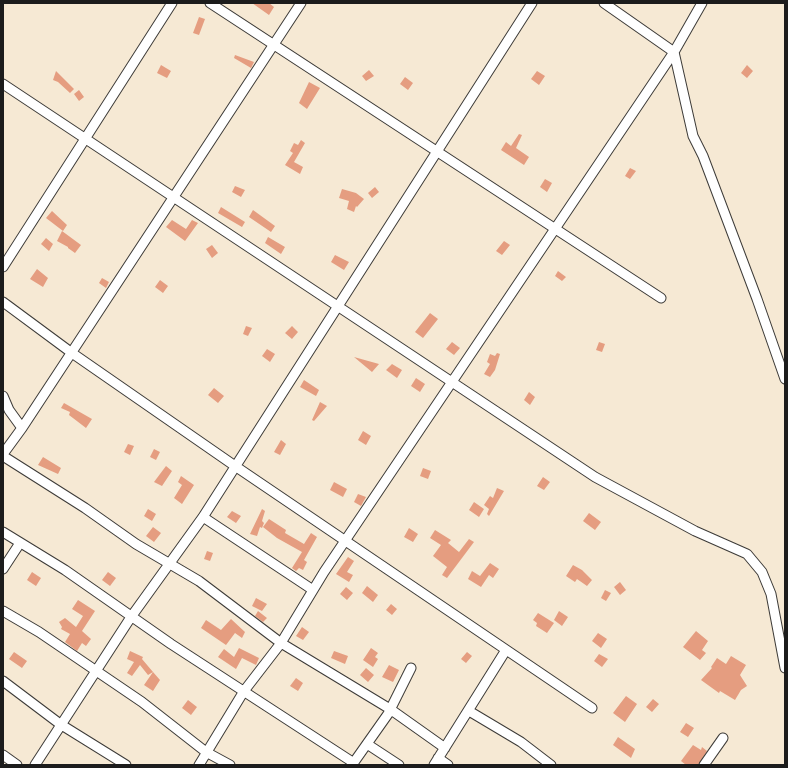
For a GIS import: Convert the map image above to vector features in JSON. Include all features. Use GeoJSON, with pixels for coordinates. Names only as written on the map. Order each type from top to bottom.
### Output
{"type":"FeatureCollection","features":[{"type":"Feature","properties":{"kind":"street"},"geometry":{"type":"LineString","coordinates":[[3,267],[172,3]]}},
{"type":"Feature","properties":{"kind":"street"},"geometry":{"type":"LineString","coordinates":[[210,3],[661,298]]}},
{"type":"Feature","properties":{"kind":"street"},"geometry":{"type":"LineString","coordinates":[[301,3],[72,353],[3,455],[85,508],[136,544],[199,581],[282,643],[390,709],[445,748]]}},
{"type":"Feature","properties":{"kind":"street"},"geometry":{"type":"LineString","coordinates":[[35,765],[131,616],[202,517],[532,3]]}},
{"type":"Feature","properties":{"kind":"street"},"geometry":{"type":"LineString","coordinates":[[604,3],[674,52],[693,136],[703,156],[785,378]]}},
{"type":"Feature","properties":{"kind":"street"},"geometry":{"type":"LineString","coordinates":[[199,765],[244,691],[282,643],[313,590],[346,540],[674,52],[702,3]]}},
{"type":"Feature","properties":{"kind":"street"},"geometry":{"type":"LineString","coordinates":[[3,84],[595,477],[695,531],[747,554],[762,572],[771,594],[785,668]]}},
{"type":"Feature","properties":{"kind":"street"},"geometry":{"type":"LineString","coordinates":[[3,302],[72,353],[235,466],[592,708]]}},
{"type":"Feature","properties":{"kind":"street"},"geometry":{"type":"LineString","coordinates":[[3,396],[9,410],[22,428]]}},
{"type":"Feature","properties":{"kind":"street"},"geometry":{"type":"LineString","coordinates":[[202,517],[313,590]]}},
{"type":"Feature","properties":{"kind":"street"},"geometry":{"type":"LineString","coordinates":[[3,532],[65,570],[131,616],[353,764],[390,709],[411,668]]}},
{"type":"Feature","properties":{"kind":"street"},"geometry":{"type":"LineString","coordinates":[[3,569],[20,543]]}},
{"type":"Feature","properties":{"kind":"street"},"geometry":{"type":"LineString","coordinates":[[3,611],[39,632],[142,702],[206,752],[230,765]]}},
{"type":"Feature","properties":{"kind":"street"},"geometry":{"type":"LineString","coordinates":[[448,765],[436,762],[506,650]]}},
{"type":"Feature","properties":{"kind":"street"},"geometry":{"type":"LineString","coordinates":[[3,681],[60,724],[126,765]]}},
{"type":"Feature","properties":{"kind":"street"},"geometry":{"type":"LineString","coordinates":[[469,711],[521,742],[551,765]]}},
{"type":"Feature","properties":{"kind":"street"},"geometry":{"type":"LineString","coordinates":[[704,765],[723,738]]}},
{"type":"Feature","properties":{"kind":"street"},"geometry":{"type":"LineString","coordinates":[[367,744],[399,765]]}},
{"type":"Feature","properties":{"kind":"street"},"geometry":{"type":"LineString","coordinates":[[3,755],[17,765]]}},
{"type":"Feature","properties":{"kind":"building"},"geometry":{"type":"Polygon","coordinates":[[[252,3],[269,3],[274,7],[269,15],[252,3]]]}},
{"type":"Feature","properties":{"kind":"building"},"geometry":{"type":"Polygon","coordinates":[[[199,17],[205,19],[199,35],[193,33],[199,17]]]}},
{"type":"Feature","properties":{"kind":"building"},"geometry":{"type":"Polygon","coordinates":[[[235,55],[254,62],[251,68],[234,58],[235,55]]]}},
{"type":"Feature","properties":{"kind":"building"},"geometry":{"type":"Polygon","coordinates":[[[161,65],[171,71],[167,78],[157,73],[161,65]]]}},
{"type":"Feature","properties":{"kind":"building"},"geometry":{"type":"Polygon","coordinates":[[[747,65],[753,71],[747,78],[741,73],[747,65]]]}},
{"type":"Feature","properties":{"kind":"building"},"geometry":{"type":"Polygon","coordinates":[[[369,70],[374,76],[366,81],[362,76],[369,70]]]}},
{"type":"Feature","properties":{"kind":"building"},"geometry":{"type":"Polygon","coordinates":[[[56,71],[74,89],[70,93],[58,82],[53,80],[56,71]]]}},
{"type":"Feature","properties":{"kind":"building"},"geometry":{"type":"Polygon","coordinates":[[[537,71],[545,76],[539,85],[531,79],[537,71]]]}},
{"type":"Feature","properties":{"kind":"building"},"geometry":{"type":"Polygon","coordinates":[[[405,77],[413,83],[408,90],[400,84],[405,77]]]}},
{"type":"Feature","properties":{"kind":"building"},"geometry":{"type":"Polygon","coordinates":[[[309,82],[320,88],[307,109],[299,103],[309,82]]]}},
{"type":"Feature","properties":{"kind":"building"},"geometry":{"type":"Polygon","coordinates":[[[79,90],[84,97],[79,101],[74,94],[79,90]]]}},
{"type":"Feature","properties":{"kind":"building"},"geometry":{"type":"Polygon","coordinates":[[[519,134],[522,135],[516,148],[529,157],[524,165],[501,150],[506,142],[511,146],[519,134]]]}},
{"type":"Feature","properties":{"kind":"building"},"geometry":{"type":"Polygon","coordinates":[[[301,140],[305,143],[294,162],[303,167],[300,174],[285,165],[293,153],[290,151],[294,143],[298,145],[301,140]]]}},
{"type":"Feature","properties":{"kind":"building"},"geometry":{"type":"Polygon","coordinates":[[[630,168],[636,171],[630,179],[625,176],[630,168]]]}},
{"type":"Feature","properties":{"kind":"building"},"geometry":{"type":"Polygon","coordinates":[[[545,179],[552,183],[547,192],[540,187],[545,179]]]}},
{"type":"Feature","properties":{"kind":"building"},"geometry":{"type":"Polygon","coordinates":[[[235,186],[245,190],[241,197],[232,192],[235,186]]]}},
{"type":"Feature","properties":{"kind":"building"},"geometry":{"type":"Polygon","coordinates":[[[375,187],[379,192],[372,198],[368,193],[375,187]]]}},
{"type":"Feature","properties":{"kind":"building"},"geometry":{"type":"Polygon","coordinates":[[[342,189],[356,193],[364,199],[357,207],[356,206],[354,212],[347,209],[349,201],[339,198],[342,189]]]}},
{"type":"Feature","properties":{"kind":"building"},"geometry":{"type":"Polygon","coordinates":[[[221,207],[245,222],[242,227],[218,213],[221,207]]]}},
{"type":"Feature","properties":{"kind":"building"},"geometry":{"type":"Polygon","coordinates":[[[253,210],[275,226],[271,232],[249,217],[253,210]]]}},
{"type":"Feature","properties":{"kind":"building"},"geometry":{"type":"Polygon","coordinates":[[[52,211],[67,225],[63,231],[46,218],[52,211]]]}},
{"type":"Feature","properties":{"kind":"building"},"geometry":{"type":"Polygon","coordinates":[[[172,220],[186,229],[192,220],[198,223],[185,241],[166,227],[172,220]]]}},
{"type":"Feature","properties":{"kind":"building"},"geometry":{"type":"Polygon","coordinates":[[[62,231],[81,245],[75,253],[57,241],[62,231]]]}},
{"type":"Feature","properties":{"kind":"building"},"geometry":{"type":"Polygon","coordinates":[[[268,237],[285,247],[281,254],[265,243],[268,237]]]}},
{"type":"Feature","properties":{"kind":"building"},"geometry":{"type":"Polygon","coordinates":[[[46,238],[53,244],[49,251],[41,244],[46,238]]]}},
{"type":"Feature","properties":{"kind":"building"},"geometry":{"type":"Polygon","coordinates":[[[504,241],[510,245],[502,255],[496,251],[504,241]]]}},
{"type":"Feature","properties":{"kind":"building"},"geometry":{"type":"Polygon","coordinates":[[[212,245],[218,253],[212,258],[206,249],[212,245]]]}},
{"type":"Feature","properties":{"kind":"building"},"geometry":{"type":"Polygon","coordinates":[[[335,255],[349,262],[344,270],[331,262],[335,255]]]}},
{"type":"Feature","properties":{"kind":"building"},"geometry":{"type":"Polygon","coordinates":[[[37,269],[48,278],[43,287],[30,279],[37,269]]]}},
{"type":"Feature","properties":{"kind":"building"},"geometry":{"type":"Polygon","coordinates":[[[558,271],[566,277],[562,281],[555,276],[558,271]]]}},
{"type":"Feature","properties":{"kind":"building"},"geometry":{"type":"Polygon","coordinates":[[[102,278],[109,282],[106,288],[99,283],[102,278]]]}},
{"type":"Feature","properties":{"kind":"building"},"geometry":{"type":"Polygon","coordinates":[[[160,280],[168,286],[163,293],[155,287],[160,280]]]}},
{"type":"Feature","properties":{"kind":"building"},"geometry":{"type":"Polygon","coordinates":[[[430,313],[438,319],[423,338],[415,332],[430,313]]]}},
{"type":"Feature","properties":{"kind":"building"},"geometry":{"type":"Polygon","coordinates":[[[246,326],[252,328],[248,336],[243,334],[246,326]]]}},
{"type":"Feature","properties":{"kind":"building"},"geometry":{"type":"Polygon","coordinates":[[[292,326],[298,332],[292,339],[285,333],[292,326]]]}},
{"type":"Feature","properties":{"kind":"building"},"geometry":{"type":"Polygon","coordinates":[[[452,342],[460,348],[454,355],[446,349],[452,342]]]}},
{"type":"Feature","properties":{"kind":"building"},"geometry":{"type":"Polygon","coordinates":[[[599,342],[605,344],[602,352],[596,350],[599,342]]]}},
{"type":"Feature","properties":{"kind":"building"},"geometry":{"type":"Polygon","coordinates":[[[267,349],[275,354],[270,362],[262,356],[267,349]]]}},
{"type":"Feature","properties":{"kind":"building"},"geometry":{"type":"Polygon","coordinates":[[[497,353],[500,354],[495,370],[490,377],[484,374],[490,364],[487,362],[490,354],[495,356],[497,353]]]}},
{"type":"Feature","properties":{"kind":"building"},"geometry":{"type":"Polygon","coordinates":[[[354,357],[379,364],[372,372],[354,357]]]}},
{"type":"Feature","properties":{"kind":"building"},"geometry":{"type":"Polygon","coordinates":[[[392,364],[402,370],[397,378],[386,370],[392,364]]]}},
{"type":"Feature","properties":{"kind":"building"},"geometry":{"type":"Polygon","coordinates":[[[416,378],[425,384],[420,392],[411,386],[416,378]]]}},
{"type":"Feature","properties":{"kind":"building"},"geometry":{"type":"Polygon","coordinates":[[[304,380],[319,390],[316,396],[300,387],[304,380]]]}},
{"type":"Feature","properties":{"kind":"building"},"geometry":{"type":"Polygon","coordinates":[[[214,388],[224,396],[218,403],[208,395],[214,388]]]}},
{"type":"Feature","properties":{"kind":"building"},"geometry":{"type":"Polygon","coordinates":[[[529,392],[535,397],[530,405],[524,400],[529,392]]]}},
{"type":"Feature","properties":{"kind":"building"},"geometry":{"type":"Polygon","coordinates":[[[320,402],[327,406],[314,421],[312,420],[320,402]]]}},
{"type":"Feature","properties":{"kind":"building"},"geometry":{"type":"Polygon","coordinates":[[[64,403],[92,419],[86,428],[69,415],[70,412],[61,408],[64,403]]]}},
{"type":"Feature","properties":{"kind":"building"},"geometry":{"type":"Polygon","coordinates":[[[363,431],[371,436],[366,445],[358,440],[363,431]]]}},
{"type":"Feature","properties":{"kind":"building"},"geometry":{"type":"Polygon","coordinates":[[[281,440],[286,444],[280,455],[274,452],[281,440]]]}},
{"type":"Feature","properties":{"kind":"building"},"geometry":{"type":"Polygon","coordinates":[[[128,444],[134,446],[130,455],[124,452],[128,444]]]}},
{"type":"Feature","properties":{"kind":"building"},"geometry":{"type":"Polygon","coordinates":[[[154,449],[160,452],[156,460],[150,457],[154,449]]]}},
{"type":"Feature","properties":{"kind":"building"},"geometry":{"type":"Polygon","coordinates":[[[43,457],[61,468],[58,474],[38,465],[43,457]]]}},
{"type":"Feature","properties":{"kind":"building"},"geometry":{"type":"Polygon","coordinates":[[[166,466],[172,471],[162,486],[154,482],[166,466]]]}},
{"type":"Feature","properties":{"kind":"building"},"geometry":{"type":"Polygon","coordinates":[[[423,468],[431,471],[428,479],[420,476],[423,468]]]}},
{"type":"Feature","properties":{"kind":"building"},"geometry":{"type":"Polygon","coordinates":[[[181,476],[194,485],[182,504],[174,498],[182,485],[178,482],[181,476]]]}},
{"type":"Feature","properties":{"kind":"building"},"geometry":{"type":"Polygon","coordinates":[[[543,477],[550,482],[544,490],[537,486],[543,477]]]}},
{"type":"Feature","properties":{"kind":"building"},"geometry":{"type":"Polygon","coordinates":[[[334,482],[347,489],[343,497],[330,490],[334,482]]]}},
{"type":"Feature","properties":{"kind":"building"},"geometry":{"type":"Polygon","coordinates":[[[497,488],[504,491],[489,516],[487,514],[489,509],[484,505],[490,496],[493,498],[497,488]]]}},
{"type":"Feature","properties":{"kind":"building"},"geometry":{"type":"Polygon","coordinates":[[[358,494],[366,497],[361,506],[354,502],[358,494]]]}},
{"type":"Feature","properties":{"kind":"building"},"geometry":{"type":"Polygon","coordinates":[[[474,502],[484,509],[479,517],[469,510],[474,502]]]}},
{"type":"Feature","properties":{"kind":"building"},"geometry":{"type":"Polygon","coordinates":[[[148,509],[156,514],[152,521],[144,516],[148,509]]]}},
{"type":"Feature","properties":{"kind":"building"},"geometry":{"type":"Polygon","coordinates":[[[262,509],[265,511],[262,521],[264,523],[262,528],[260,527],[257,536],[250,534],[262,509]]]}},
{"type":"Feature","properties":{"kind":"building"},"geometry":{"type":"Polygon","coordinates":[[[232,511],[241,516],[236,523],[227,517],[232,511]]]}},
{"type":"Feature","properties":{"kind":"building"},"geometry":{"type":"Polygon","coordinates":[[[589,513],[601,522],[595,530],[583,521],[589,513]]]}},
{"type":"Feature","properties":{"kind":"building"},"geometry":{"type":"Polygon","coordinates":[[[269,519],[286,530],[285,533],[304,544],[311,533],[317,537],[304,560],[307,562],[303,570],[299,568],[296,571],[292,568],[302,552],[277,538],[263,527],[269,519]]]}},
{"type":"Feature","properties":{"kind":"building"},"geometry":{"type":"Polygon","coordinates":[[[153,527],[161,533],[154,542],[146,536],[153,527]]]}},
{"type":"Feature","properties":{"kind":"building"},"geometry":{"type":"Polygon","coordinates":[[[409,528],[418,534],[413,542],[404,537],[409,528]]]}},
{"type":"Feature","properties":{"kind":"building"},"geometry":{"type":"Polygon","coordinates":[[[435,530],[451,540],[448,543],[459,552],[469,539],[474,542],[447,578],[442,575],[447,567],[433,556],[441,545],[430,538],[435,530]]]}},
{"type":"Feature","properties":{"kind":"building"},"geometry":{"type":"Polygon","coordinates":[[[207,551],[213,553],[210,561],[204,559],[207,551]]]}},
{"type":"Feature","properties":{"kind":"building"},"geometry":{"type":"Polygon","coordinates":[[[348,557],[354,561],[347,572],[353,575],[349,582],[336,574],[348,557]]]}},
{"type":"Feature","properties":{"kind":"building"},"geometry":{"type":"Polygon","coordinates":[[[490,563],[499,569],[493,578],[489,575],[481,587],[468,579],[472,571],[480,576],[490,563]]]}},
{"type":"Feature","properties":{"kind":"building"},"geometry":{"type":"Polygon","coordinates":[[[573,565],[582,570],[592,580],[587,586],[577,579],[575,582],[566,576],[573,565]]]}},
{"type":"Feature","properties":{"kind":"building"},"geometry":{"type":"Polygon","coordinates":[[[32,572],[41,578],[36,586],[27,580],[32,572]]]}},
{"type":"Feature","properties":{"kind":"building"},"geometry":{"type":"Polygon","coordinates":[[[108,572],[116,578],[110,586],[102,580],[108,572]]]}},
{"type":"Feature","properties":{"kind":"building"},"geometry":{"type":"Polygon","coordinates":[[[620,582],[626,590],[620,595],[614,587],[620,582]]]}},
{"type":"Feature","properties":{"kind":"building"},"geometry":{"type":"Polygon","coordinates":[[[367,586],[378,595],[373,602],[362,593],[367,586]]]}},
{"type":"Feature","properties":{"kind":"building"},"geometry":{"type":"Polygon","coordinates":[[[346,587],[353,593],[347,600],[340,594],[346,587]]]}},
{"type":"Feature","properties":{"kind":"building"},"geometry":{"type":"Polygon","coordinates":[[[605,590],[611,593],[606,601],[601,598],[605,590]]]}},
{"type":"Feature","properties":{"kind":"building"},"geometry":{"type":"Polygon","coordinates":[[[256,598],[267,604],[262,611],[252,606],[256,598]]]}},
{"type":"Feature","properties":{"kind":"building"},"geometry":{"type":"Polygon","coordinates":[[[78,600],[95,611],[82,631],[91,639],[86,646],[82,643],[77,651],[65,642],[70,634],[61,629],[62,627],[59,622],[65,618],[76,627],[83,616],[72,609],[78,600]]]}},
{"type":"Feature","properties":{"kind":"building"},"geometry":{"type":"Polygon","coordinates":[[[391,604],[397,609],[392,615],[386,610],[391,604]]]}},
{"type":"Feature","properties":{"kind":"building"},"geometry":{"type":"Polygon","coordinates":[[[258,611],[267,618],[263,622],[255,616],[258,611]]]}},
{"type":"Feature","properties":{"kind":"building"},"geometry":{"type":"Polygon","coordinates":[[[559,611],[568,617],[562,626],[554,620],[559,611]]]}},
{"type":"Feature","properties":{"kind":"building"},"geometry":{"type":"Polygon","coordinates":[[[538,613],[554,623],[547,633],[536,626],[537,623],[533,620],[538,613]]]}},
{"type":"Feature","properties":{"kind":"building"},"geometry":{"type":"Polygon","coordinates":[[[231,619],[245,632],[242,638],[235,633],[226,645],[201,628],[206,620],[221,630],[231,619]]]}},
{"type":"Feature","properties":{"kind":"building"},"geometry":{"type":"Polygon","coordinates":[[[302,627],[309,632],[303,640],[296,636],[302,627]]]}},
{"type":"Feature","properties":{"kind":"building"},"geometry":{"type":"Polygon","coordinates":[[[696,631],[708,641],[702,650],[706,653],[700,660],[683,647],[696,631]]]}},
{"type":"Feature","properties":{"kind":"building"},"geometry":{"type":"Polygon","coordinates":[[[598,633],[607,639],[601,648],[592,641],[598,633]]]}},
{"type":"Feature","properties":{"kind":"building"},"geometry":{"type":"Polygon","coordinates":[[[239,648],[259,658],[256,665],[242,658],[236,669],[218,657],[224,649],[234,657],[239,648]]]}},
{"type":"Feature","properties":{"kind":"building"},"geometry":{"type":"Polygon","coordinates":[[[371,648],[378,653],[375,657],[378,659],[373,667],[363,660],[371,648]]]}},
{"type":"Feature","properties":{"kind":"building"},"geometry":{"type":"Polygon","coordinates":[[[130,651],[143,657],[142,659],[153,672],[148,675],[140,665],[132,676],[127,673],[134,662],[127,659],[130,651]]]}},
{"type":"Feature","properties":{"kind":"building"},"geometry":{"type":"Polygon","coordinates":[[[334,651],[348,656],[345,664],[331,658],[334,651]]]}},
{"type":"Feature","properties":{"kind":"building"},"geometry":{"type":"Polygon","coordinates":[[[14,652],[27,661],[22,668],[9,659],[14,652]]]}},
{"type":"Feature","properties":{"kind":"building"},"geometry":{"type":"Polygon","coordinates":[[[467,652],[472,656],[466,663],[461,659],[467,652]]]}},
{"type":"Feature","properties":{"kind":"building"},"geometry":{"type":"Polygon","coordinates":[[[599,654],[608,659],[602,667],[594,661],[599,654]]]}},
{"type":"Feature","properties":{"kind":"building"},"geometry":{"type":"Polygon","coordinates":[[[731,656],[746,665],[740,675],[747,686],[741,690],[735,700],[720,691],[719,693],[701,680],[712,668],[711,667],[717,658],[726,664],[731,656]]]}},
{"type":"Feature","properties":{"kind":"building"},"geometry":{"type":"Polygon","coordinates":[[[389,665],[399,670],[393,682],[382,677],[389,665]]]}},
{"type":"Feature","properties":{"kind":"building"},"geometry":{"type":"Polygon","coordinates":[[[366,668],[374,675],[368,682],[360,675],[366,668]]]}},
{"type":"Feature","properties":{"kind":"building"},"geometry":{"type":"Polygon","coordinates":[[[153,672],[160,680],[153,691],[144,685],[153,672]]]}},
{"type":"Feature","properties":{"kind":"building"},"geometry":{"type":"Polygon","coordinates":[[[296,678],[303,683],[298,691],[290,686],[296,678]]]}},
{"type":"Feature","properties":{"kind":"building"},"geometry":{"type":"Polygon","coordinates":[[[626,696],[637,704],[625,722],[613,713],[626,696]]]}},
{"type":"Feature","properties":{"kind":"building"},"geometry":{"type":"Polygon","coordinates":[[[653,699],[659,704],[652,712],[646,707],[653,699]]]}},
{"type":"Feature","properties":{"kind":"building"},"geometry":{"type":"Polygon","coordinates":[[[188,700],[197,707],[191,715],[182,708],[188,700]]]}},
{"type":"Feature","properties":{"kind":"building"},"geometry":{"type":"Polygon","coordinates":[[[686,723],[694,728],[688,737],[680,732],[686,723]]]}},
{"type":"Feature","properties":{"kind":"building"},"geometry":{"type":"Polygon","coordinates":[[[618,737],[635,749],[631,758],[613,745],[618,737]]]}},
{"type":"Feature","properties":{"kind":"building"},"geometry":{"type":"Polygon","coordinates":[[[693,745],[701,750],[702,747],[707,751],[698,765],[686,765],[681,761],[693,745]]]}}]}
